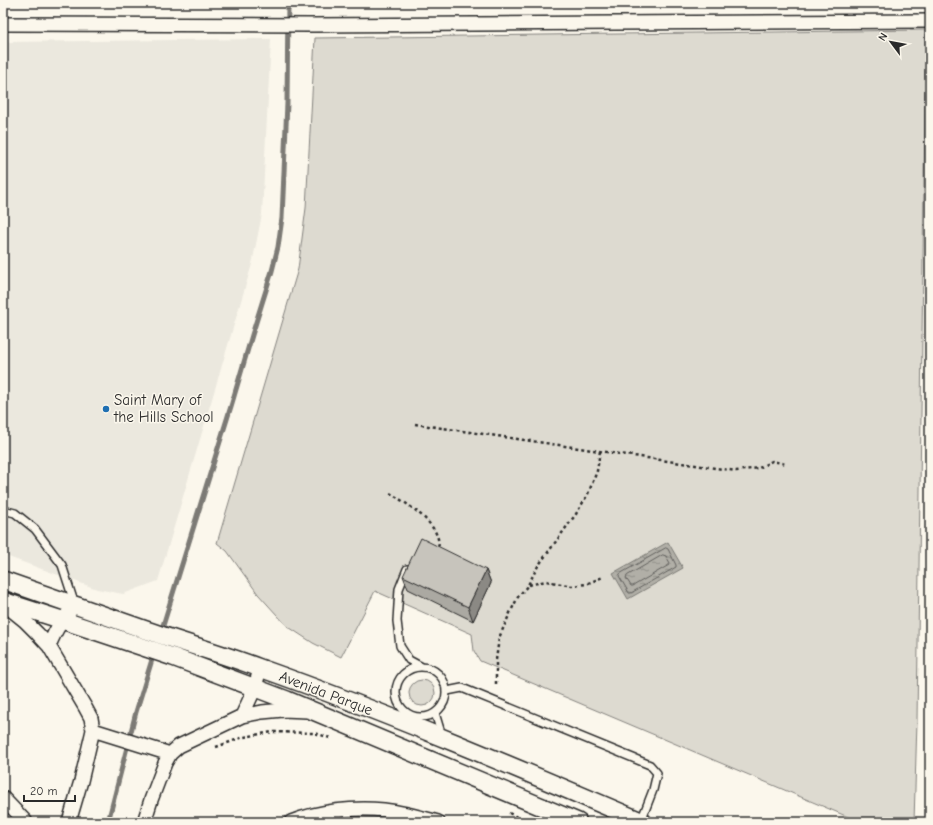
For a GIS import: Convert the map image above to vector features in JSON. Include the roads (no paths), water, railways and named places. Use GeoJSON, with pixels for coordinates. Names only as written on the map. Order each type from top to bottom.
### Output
{"type":"FeatureCollection","features":[{"type":"Feature","properties":{"kind":"street"},"geometry":{"type":"LineString","coordinates":[[3,24],[313,25],[930,21]]}},
{"type":"Feature","properties":{"kind":"street","name":"Avenida Parque"},"geometry":{"type":"LineString","coordinates":[[3,580],[260,668],[393,709],[442,738],[642,821]]}},
{"type":"Feature","properties":{"kind":"street"},"geometry":{"type":"LineString","coordinates":[[3,603],[49,646],[91,718],[93,730],[81,781],[69,822]]}},
{"type":"Feature","properties":{"kind":"street","name":"Avenida Parque"},"geometry":{"type":"LineString","coordinates":[[3,603],[62,620],[173,657],[255,688],[578,822]]}},
{"type":"Feature","properties":{"kind":"street"},"geometry":{"type":"LineString","coordinates":[[49,646],[56,628],[75,605]]}},
{"type":"Feature","properties":{"kind":"street"},"geometry":{"type":"LineString","coordinates":[[242,716],[249,704],[255,688],[260,668]]}},
{"type":"Feature","properties":{"kind":"street"},"geometry":{"type":"LineString","coordinates":[[144,822],[164,763],[170,754],[179,746],[242,716],[283,710],[303,711],[323,715]]}},
{"type":"Feature","properties":{"kind":"street"},"geometry":{"type":"LineString","coordinates":[[93,730],[170,754]]}},
{"type":"Feature","properties":{"kind":"street"},"geometry":{"type":"LineString","coordinates":[[3,798],[26,822]]}},
{"type":"Feature","properties":{"kind":"street"},"geometry":{"type":"LineString","coordinates":[[291,822],[316,814],[342,810],[372,809],[396,817],[438,822]]}},
{"type":"Feature","properties":{"kind":"lane"},"geometry":{"type":"LineString","coordinates":[[3,510],[14,514],[35,529],[62,565],[75,605]]}},
{"type":"Feature","properties":{"kind":"lane"},"geometry":{"type":"LineString","coordinates":[[407,568],[399,590],[397,621],[400,646],[409,660],[423,667]]}},
{"type":"Feature","properties":{"kind":"lane"},"geometry":{"type":"LineString","coordinates":[[415,668],[430,668],[436,672],[442,677],[447,691],[446,700],[442,707],[428,717],[419,718],[407,713],[404,710],[393,709],[399,682],[408,671],[415,668]]}},
{"type":"Feature","properties":{"kind":"lane"},"geometry":{"type":"LineString","coordinates":[[447,691],[462,688],[650,765],[657,773],[653,790],[642,821]]}},
{"type":"Feature","properties":{"kind":"lane"},"geometry":{"type":"LineString","coordinates":[[435,713],[442,738]]}},
{"type":"Feature","properties":{"kind":"water"},"geometry":{"type":"Polygon","coordinates":[[[668,542],[683,568],[628,599],[613,573],[668,542]]]}},
{"type":"Feature","properties":{"kind":"waterway"},"geometry":{"type":"LineString","coordinates":[[161,632],[232,403],[278,247],[282,218],[287,103],[288,3]]}},
{"type":"Feature","properties":{"kind":"waterway"},"geometry":{"type":"LineString","coordinates":[[108,822],[136,712],[154,653]]}},
{"type":"Feature","properties":{"kind":"place","name":"Saint Mary of the Hills School"},"geometry":{"type":"Point","coordinates":[106,409]}}]}
